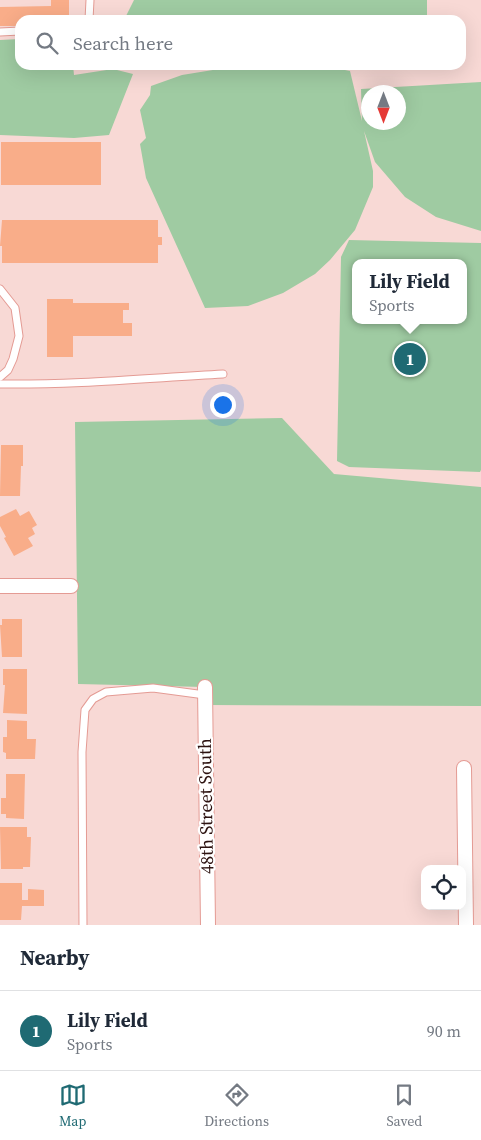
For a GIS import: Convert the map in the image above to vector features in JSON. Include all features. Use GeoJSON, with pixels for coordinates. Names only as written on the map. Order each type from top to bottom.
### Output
{"type":"FeatureCollection","features":[{"type":"Feature","properties":{"kind":"street"},"geometry":{"type":"LineString","coordinates":[[0,586],[71,586]]}},
{"type":"Feature","properties":{"kind":"street","name":"48th Street South"},"geometry":{"type":"LineString","coordinates":[[205,691],[208,925]]}},
{"type":"Feature","properties":{"kind":"street"},"geometry":{"type":"LineString","coordinates":[[464,768],[466,925]]}},
{"type":"Feature","properties":{"kind":"lane"},"geometry":{"type":"LineString","coordinates":[[88,15],[90,0]]}},
{"type":"Feature","properties":{"kind":"lane"},"geometry":{"type":"LineString","coordinates":[[0,32],[15,31]]}},
{"type":"Feature","properties":{"kind":"lane"},"geometry":{"type":"LineString","coordinates":[[0,289],[15,308],[19,336],[14,359],[8,370],[0,377]]}},
{"type":"Feature","properties":{"kind":"lane"},"geometry":{"type":"LineString","coordinates":[[0,384],[46,384],[223,374]]}},
{"type":"Feature","properties":{"kind":"lane"},"geometry":{"type":"LineString","coordinates":[[83,925],[82,752],[85,710],[93,699],[106,692],[153,688],[205,691]]}},
{"type":"Feature","properties":{"kind":"green space"},"geometry":{"type":"Polygon","coordinates":[[[134,0],[427,0],[427,15],[126,15],[134,0]]]}},
{"type":"Feature","properties":{"kind":"green space"},"geometry":{"type":"Polygon","coordinates":[[[15,39],[15,70],[74,70],[74,75],[117,70],[133,74],[109,135],[74,138],[0,135],[0,40],[15,39]]]}},
{"type":"Feature","properties":{"kind":"green space"},"geometry":{"type":"Polygon","coordinates":[[[213,70],[345,70],[350,71],[361,117],[361,130],[406,130],[406,86],[481,82],[481,231],[436,217],[405,197],[375,162],[364,131],[373,171],[373,187],[355,230],[330,260],[315,274],[283,293],[248,306],[205,308],[146,178],[140,144],[146,138],[140,110],[150,95],[151,86],[182,75],[213,70]]]}},
{"type":"Feature","properties":{"kind":"green space"},"geometry":{"type":"Polygon","coordinates":[[[349,240],[481,243],[480,472],[349,467],[337,461],[341,257],[349,240]]]}},
{"type":"Feature","properties":{"kind":"green space"},"geometry":{"type":"Polygon","coordinates":[[[282,418],[334,474],[481,487],[481,706],[209,705],[204,687],[78,684],[75,422],[282,418]]]}},
{"type":"Feature","properties":{"kind":"building"},"geometry":{"type":"Polygon","coordinates":[[[51,0],[69,0],[69,15],[15,15],[15,26],[0,26],[0,7],[51,6],[51,0]]]}},
{"type":"Feature","properties":{"kind":"building"},"geometry":{"type":"Polygon","coordinates":[[[1,142],[101,142],[101,185],[1,185],[1,142]]]}},
{"type":"Feature","properties":{"kind":"building"},"geometry":{"type":"Polygon","coordinates":[[[2,220],[158,220],[158,237],[162,237],[162,245],[158,245],[158,263],[2,263],[2,246],[0,246],[2,220]]]}},
{"type":"Feature","properties":{"kind":"building"},"geometry":{"type":"Polygon","coordinates":[[[47,299],[73,299],[73,303],[129,303],[129,310],[123,310],[123,323],[132,323],[132,336],[73,336],[73,357],[47,357],[47,299]]]}},
{"type":"Feature","properties":{"kind":"building"},"geometry":{"type":"Polygon","coordinates":[[[1,445],[23,445],[20,496],[0,496],[1,445]]]}},
{"type":"Feature","properties":{"kind":"building"},"geometry":{"type":"Polygon","coordinates":[[[16,509],[20,516],[29,511],[37,525],[32,528],[35,534],[28,538],[33,546],[14,556],[4,538],[6,537],[0,526],[0,517],[16,509]]]}},
{"type":"Feature","properties":{"kind":"building"},"geometry":{"type":"Polygon","coordinates":[[[2,619],[22,619],[22,657],[2,657],[0,625],[2,625],[2,619]]]}},
{"type":"Feature","properties":{"kind":"building"},"geometry":{"type":"Polygon","coordinates":[[[3,669],[27,669],[27,714],[3,713],[5,685],[3,685],[3,669]]]}},
{"type":"Feature","properties":{"kind":"building"},"geometry":{"type":"Polygon","coordinates":[[[7,720],[27,721],[27,739],[36,739],[35,759],[6,759],[6,753],[3,752],[3,737],[7,737],[7,720]]]}},
{"type":"Feature","properties":{"kind":"building"},"geometry":{"type":"Polygon","coordinates":[[[6,774],[25,774],[24,819],[6,818],[6,814],[1,814],[1,798],[6,798],[6,774]]]}},
{"type":"Feature","properties":{"kind":"building"},"geometry":{"type":"Polygon","coordinates":[[[0,827],[27,827],[27,837],[31,837],[30,867],[23,867],[23,869],[1,869],[0,827]]]}},
{"type":"Feature","properties":{"kind":"building"},"geometry":{"type":"Polygon","coordinates":[[[0,883],[22,883],[22,900],[28,900],[28,889],[44,890],[44,906],[22,906],[21,920],[0,920],[0,883]]]}},
{"type":"Feature","properties":{"kind":"place","name":"Lily Field"},"geometry":{"type":"Point","coordinates":[410,359]}}]}
